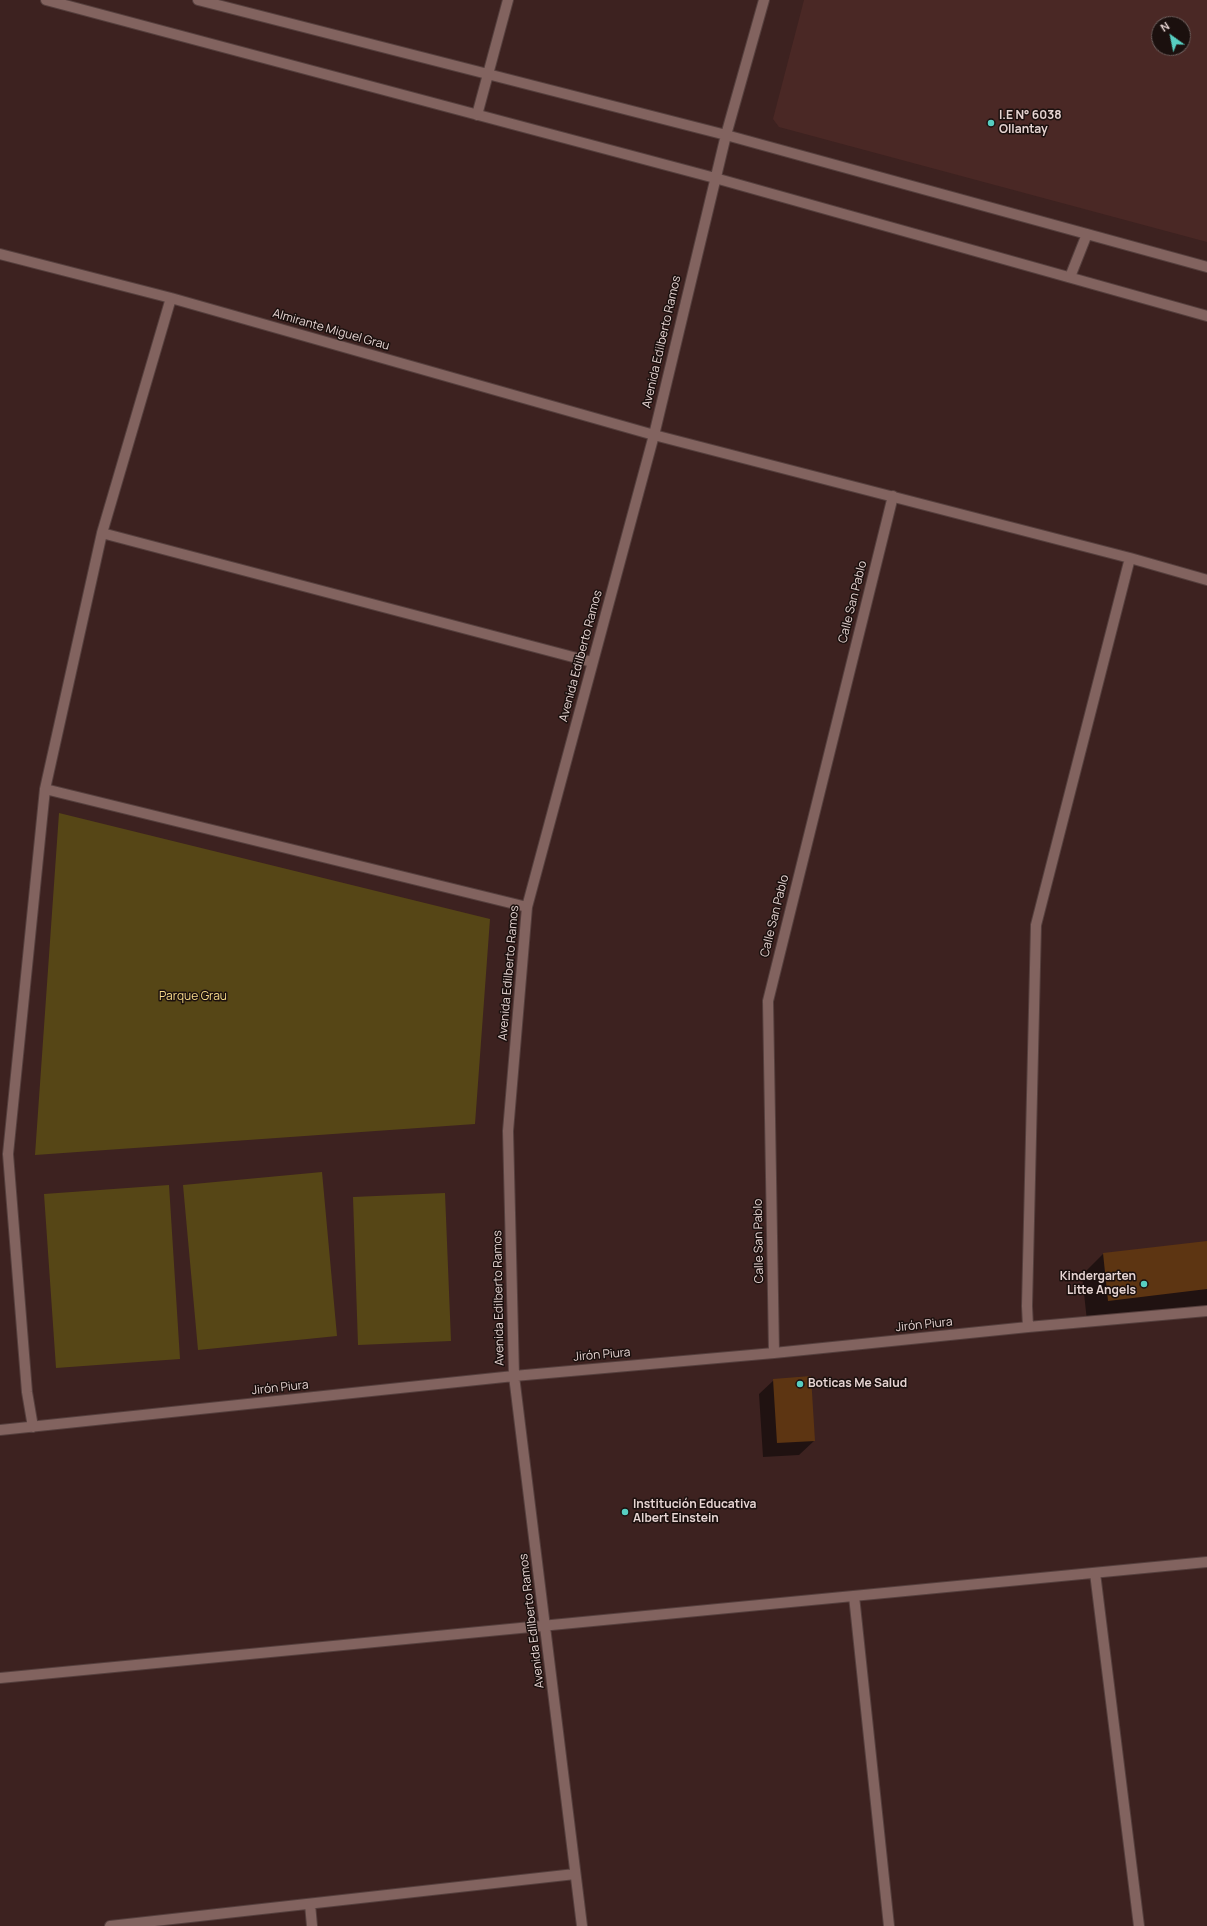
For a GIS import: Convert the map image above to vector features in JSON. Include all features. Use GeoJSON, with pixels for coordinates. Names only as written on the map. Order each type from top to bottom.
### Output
{"type":"FeatureCollection","features":[{"type":"Feature","properties":{"kind":"street"},"geometry":{"type":"LineString","coordinates":[[46,0],[715,178],[1207,316]]}},
{"type":"Feature","properties":{"kind":"street"},"geometry":{"type":"LineString","coordinates":[[198,0],[489,73],[726,135],[1207,267]]}},
{"type":"Feature","properties":{"kind":"street"},"geometry":{"type":"LineString","coordinates":[[477,115],[508,0]]}},
{"type":"Feature","properties":{"kind":"street","name":"Avenida Edilberto Ramos"},"geometry":{"type":"LineString","coordinates":[[582,1926],[514,1376],[508,1131],[527,907],[654,435],[715,178],[764,0]]}},
{"type":"Feature","properties":{"kind":"street"},"geometry":{"type":"LineString","coordinates":[[1070,277],[1087,234]]}},
{"type":"Feature","properties":{"kind":"street","name":"Almirante Miguel Grau"},"geometry":{"type":"LineString","coordinates":[[0,254],[171,298],[654,435],[1130,558],[1207,580]]}},
{"type":"Feature","properties":{"kind":"street"},"geometry":{"type":"LineString","coordinates":[[33,1427],[27,1392],[8,1154],[45,789],[102,533],[171,298]]}},
{"type":"Feature","properties":{"kind":"street","name":"Calle San Pablo"},"geometry":{"type":"LineString","coordinates":[[774,1353],[768,1001],[893,496]]}},
{"type":"Feature","properties":{"kind":"street"},"geometry":{"type":"LineString","coordinates":[[102,533],[592,662]]}},
{"type":"Feature","properties":{"kind":"street"},"geometry":{"type":"LineString","coordinates":[[1028,1327],[1027,1306],[1036,925],[1130,558]]}},
{"type":"Feature","properties":{"kind":"street"},"geometry":{"type":"LineString","coordinates":[[45,789],[527,907]]}},
{"type":"Feature","properties":{"kind":"street","name":"Jirón Piura"},"geometry":{"type":"LineString","coordinates":[[0,1430],[514,1376],[774,1353],[1028,1327],[1207,1311]]}},
{"type":"Feature","properties":{"kind":"street"},"geometry":{"type":"LineString","coordinates":[[0,1678],[1207,1562]]}},
{"type":"Feature","properties":{"kind":"street"},"geometry":{"type":"LineString","coordinates":[[1095,1573],[1139,1926]]}},
{"type":"Feature","properties":{"kind":"street"},"geometry":{"type":"LineString","coordinates":[[854,1596],[890,1926]]}},
{"type":"Feature","properties":{"kind":"street"},"geometry":{"type":"LineString","coordinates":[[110,1926],[575,1874]]}},
{"type":"Feature","properties":{"kind":"street"},"geometry":{"type":"LineString","coordinates":[[310,1904],[312,1926]]}},
{"type":"Feature","properties":{"kind":"shaded area","name":"I.E N° 6038 Ollantay"},"geometry":{"type":"Polygon","coordinates":[[[804,0],[1207,0],[1207,242],[779,127],[773,119],[804,0]]]}},
{"type":"Feature","properties":{"kind":"green space","name":"Parque Grau"},"geometry":{"type":"Polygon","coordinates":[[[59,813],[490,919],[475,1124],[35,1155],[59,813]]]}},
{"type":"Feature","properties":{"kind":"green space"},"geometry":{"type":"Polygon","coordinates":[[[322,1172],[337,1336],[198,1350],[183,1185],[322,1172]]]}},
{"type":"Feature","properties":{"kind":"green space"},"geometry":{"type":"Polygon","coordinates":[[[169,1185],[180,1359],[56,1368],[44,1194],[169,1185]]]}},
{"type":"Feature","properties":{"kind":"green space"},"geometry":{"type":"Polygon","coordinates":[[[445,1193],[451,1341],[358,1345],[353,1197],[445,1193]]]}},
{"type":"Feature","properties":{"kind":"building"},"geometry":{"type":"Polygon","coordinates":[[[1207,1241],[1207,1289],[1108,1301],[1103,1253],[1207,1241]]]}},
{"type":"Feature","properties":{"kind":"building"},"geometry":{"type":"Polygon","coordinates":[[[811,1376],[815,1441],[777,1443],[773,1379],[811,1376]]]}},
{"type":"Feature","properties":{"kind":"place","name":"I.E N° 6038 Ollantay"},"geometry":{"type":"Point","coordinates":[991,123]}},
{"type":"Feature","properties":{"kind":"place","name":"Kindergarten Litte Angels"},"geometry":{"type":"Point","coordinates":[1144,1284]}},
{"type":"Feature","properties":{"kind":"place","name":"Boticas Me Salud"},"geometry":{"type":"Point","coordinates":[800,1384]}},
{"type":"Feature","properties":{"kind":"place","name":"Institución Educativa Albert Einstein"},"geometry":{"type":"Point","coordinates":[625,1512]}}]}
